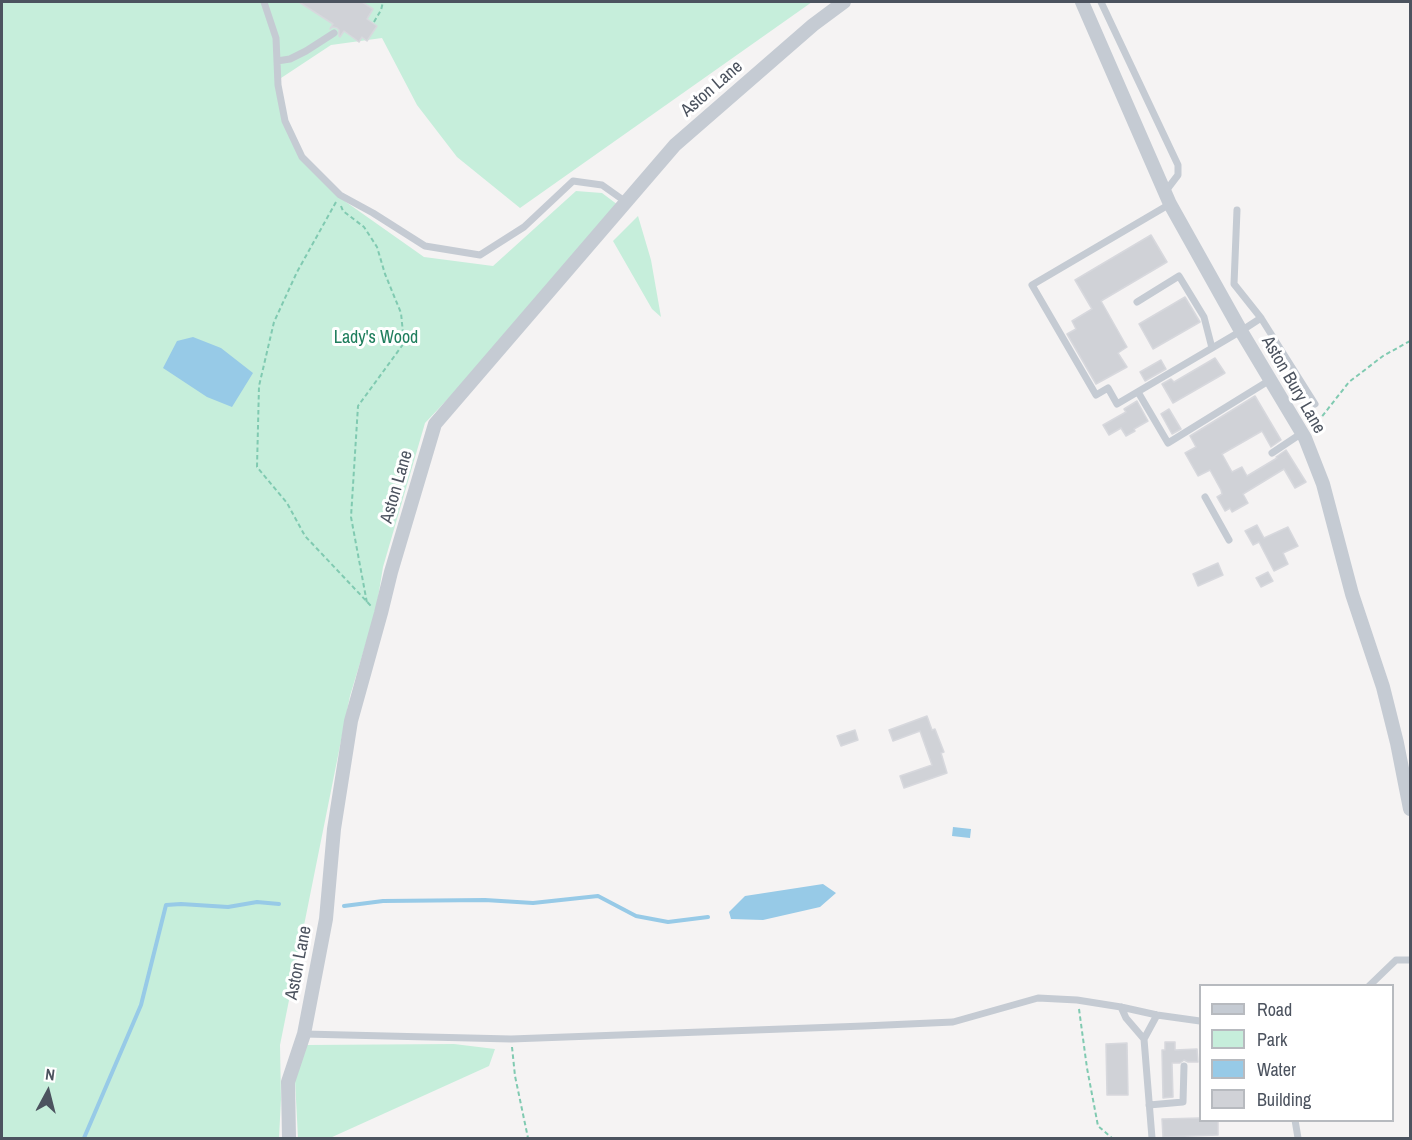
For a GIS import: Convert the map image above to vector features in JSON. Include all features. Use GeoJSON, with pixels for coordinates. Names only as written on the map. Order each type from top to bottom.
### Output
{"type":"FeatureCollection","features":[{"type":"Feature","properties":{"kind":"street","name":"Aston Lane"},"geometry":{"type":"LineString","coordinates":[[289,1138],[288,1083],[304,1034],[327,919],[334,829],[351,721],[391,572],[435,424],[675,145],[813,25],[844,2]]}},
{"type":"Feature","properties":{"kind":"street","name":"Aston Bury Lane"},"geometry":{"type":"LineString","coordinates":[[1082,2],[1167,198],[1303,436],[1323,484],[1352,594],[1383,687],[1410,809]]}},
{"type":"Feature","properties":{"kind":"lane"},"geometry":{"type":"LineString","coordinates":[[264,2],[276,38],[278,85],[285,122],[302,157],[340,195],[425,246],[480,255],[524,227],[573,181],[602,185],[626,202]]}},
{"type":"Feature","properties":{"kind":"lane"},"geometry":{"type":"LineString","coordinates":[[1101,2],[1178,165],[1178,175],[1167,198],[1032,285],[1096,394],[1108,388],[1117,404],[1261,318]]}},
{"type":"Feature","properties":{"kind":"lane"},"geometry":{"type":"LineString","coordinates":[[277,61],[290,59],[334,33]]}},
{"type":"Feature","properties":{"kind":"lane"},"geometry":{"type":"LineString","coordinates":[[1237,210],[1234,284],[1261,318],[1315,404]]}},
{"type":"Feature","properties":{"kind":"lane"},"geometry":{"type":"LineString","coordinates":[[1137,302],[1179,276],[1204,318],[1212,348]]}},
{"type":"Feature","properties":{"kind":"lane"},"geometry":{"type":"LineString","coordinates":[[1138,392],[1168,442],[1270,380]]}},
{"type":"Feature","properties":{"kind":"lane"},"geometry":{"type":"LineString","coordinates":[[1272,453],[1303,436]]}},
{"type":"Feature","properties":{"kind":"lane"},"geometry":{"type":"LineString","coordinates":[[1205,497],[1229,540]]}},
{"type":"Feature","properties":{"kind":"lane"},"geometry":{"type":"LineString","coordinates":[[1371,984],[1396,960],[1410,960]]}},
{"type":"Feature","properties":{"kind":"lane"},"geometry":{"type":"LineString","coordinates":[[304,1034],[511,1039],[953,1022],[1038,998],[1077,1000],[1199,1021]]}},
{"type":"Feature","properties":{"kind":"lane"},"geometry":{"type":"LineString","coordinates":[[1121,1007],[1126,1018],[1144,1039]]}},
{"type":"Feature","properties":{"kind":"lane"},"geometry":{"type":"LineString","coordinates":[[1152,1138],[1144,1039],[1157,1015]]}},
{"type":"Feature","properties":{"kind":"lane"},"geometry":{"type":"LineString","coordinates":[[1149,1105],[1183,1102],[1184,1066]]}},
{"type":"Feature","properties":{"kind":"lane"},"geometry":{"type":"LineString","coordinates":[[1295,1122],[1298,1138]]}},
{"type":"Feature","properties":{"kind":"path"},"geometry":{"type":"LineString","coordinates":[[374,22],[383,2]]}},
{"type":"Feature","properties":{"kind":"path"},"geometry":{"type":"LineString","coordinates":[[340,195],[297,272],[274,322],[259,386],[257,467],[288,503],[305,536],[367,603],[381,613]]}},
{"type":"Feature","properties":{"kind":"path"},"geometry":{"type":"LineString","coordinates":[[342,212],[364,227],[377,247],[401,314],[404,343],[358,406],[351,517],[367,603]]}},
{"type":"Feature","properties":{"kind":"path"},"geometry":{"type":"LineString","coordinates":[[1303,436],[1349,382],[1383,356],[1410,341]]}},
{"type":"Feature","properties":{"kind":"path"},"geometry":{"type":"LineString","coordinates":[[1077,1000],[1098,1126],[1112,1138]]}},
{"type":"Feature","properties":{"kind":"path"},"geometry":{"type":"LineString","coordinates":[[511,1039],[515,1076],[528,1138]]}},
{"type":"Feature","properties":{"kind":"green space","name":"Lady's Wood"},"geometry":{"type":"Polygon","coordinates":[[[2,2],[812,2],[520,208],[457,157],[417,105],[382,38],[331,45],[275,82],[301,159],[346,202],[424,257],[493,266],[576,191],[602,193],[618,205],[498,346],[425,423],[383,567],[376,610],[350,696],[280,1045],[279,1138],[2,1138],[2,2]]]}},
{"type":"Feature","properties":{"kind":"green space"},"geometry":{"type":"Polygon","coordinates":[[[638,216],[651,260],[661,317],[652,309],[613,241],[638,216]]]}},
{"type":"Feature","properties":{"kind":"green space"},"geometry":{"type":"Polygon","coordinates":[[[454,1044],[495,1049],[489,1066],[330,1138],[298,1138],[295,1080],[307,1045],[454,1044]]]}},
{"type":"Feature","properties":{"kind":"water"},"geometry":{"type":"Polygon","coordinates":[[[193,337],[221,348],[253,373],[232,407],[207,397],[163,368],[177,341],[193,337]]]}},
{"type":"Feature","properties":{"kind":"water"},"geometry":{"type":"Polygon","coordinates":[[[953,827],[971,829],[970,838],[952,836],[953,827]]]}},
{"type":"Feature","properties":{"kind":"water"},"geometry":{"type":"Polygon","coordinates":[[[823,884],[836,893],[820,907],[763,920],[731,919],[729,912],[745,896],[823,884]]]}},
{"type":"Feature","properties":{"kind":"building"},"geometry":{"type":"Polygon","coordinates":[[[299,2],[362,2],[373,9],[367,19],[377,26],[367,41],[362,37],[359,42],[344,31],[340,37],[337,28],[330,29],[333,24],[299,2]]]}},
{"type":"Feature","properties":{"kind":"building"},"geometry":{"type":"Polygon","coordinates":[[[1151,235],[1167,262],[1101,301],[1127,347],[1118,353],[1127,367],[1096,384],[1067,334],[1076,329],[1072,321],[1092,309],[1075,280],[1151,235]]]}},
{"type":"Feature","properties":{"kind":"building"},"geometry":{"type":"Polygon","coordinates":[[[1185,297],[1200,322],[1153,349],[1139,324],[1185,297]]]}},
{"type":"Feature","properties":{"kind":"building"},"geometry":{"type":"Polygon","coordinates":[[[1215,358],[1225,373],[1173,403],[1162,384],[1171,379],[1174,382],[1215,358]]]}},
{"type":"Feature","properties":{"kind":"building"},"geometry":{"type":"Polygon","coordinates":[[[1161,360],[1166,369],[1145,381],[1140,372],[1161,360]]]}},
{"type":"Feature","properties":{"kind":"building"},"geometry":{"type":"Polygon","coordinates":[[[1255,396],[1281,440],[1271,447],[1262,431],[1222,454],[1232,472],[1242,467],[1247,476],[1286,450],[1306,482],[1295,488],[1284,469],[1243,494],[1248,503],[1232,512],[1230,508],[1225,511],[1217,497],[1222,494],[1221,490],[1210,470],[1198,476],[1185,453],[1196,447],[1190,436],[1255,396]]]}},
{"type":"Feature","properties":{"kind":"building"},"geometry":{"type":"Polygon","coordinates":[[[1137,401],[1148,421],[1126,436],[1121,428],[1109,435],[1103,425],[1126,412],[1124,409],[1137,401]]]}},
{"type":"Feature","properties":{"kind":"building"},"geometry":{"type":"Polygon","coordinates":[[[1169,409],[1181,429],[1172,434],[1161,414],[1169,409]]]}},
{"type":"Feature","properties":{"kind":"building"},"geometry":{"type":"Polygon","coordinates":[[[1257,525],[1264,538],[1288,527],[1298,546],[1283,553],[1288,564],[1274,571],[1259,542],[1253,545],[1245,531],[1257,525]]]}},
{"type":"Feature","properties":{"kind":"building"},"geometry":{"type":"Polygon","coordinates":[[[1218,563],[1223,575],[1198,586],[1193,574],[1218,563]]]}},
{"type":"Feature","properties":{"kind":"building"},"geometry":{"type":"Polygon","coordinates":[[[1268,572],[1273,581],[1261,587],[1256,578],[1268,572]]]}},
{"type":"Feature","properties":{"kind":"building"},"geometry":{"type":"Polygon","coordinates":[[[927,716],[944,752],[941,753],[947,773],[904,788],[900,776],[932,765],[920,731],[893,741],[889,730],[927,716]]]}},
{"type":"Feature","properties":{"kind":"building"},"geometry":{"type":"Polygon","coordinates":[[[855,730],[858,740],[841,746],[837,736],[855,730]]]}},
{"type":"Feature","properties":{"kind":"building"},"geometry":{"type":"Polygon","coordinates":[[[1165,1042],[1175,1042],[1175,1050],[1197,1049],[1198,1062],[1184,1060],[1180,1063],[1172,1063],[1173,1097],[1163,1098],[1162,1050],[1165,1050],[1165,1042]]]}},
{"type":"Feature","properties":{"kind":"building"},"geometry":{"type":"Polygon","coordinates":[[[1127,1043],[1128,1095],[1107,1095],[1106,1044],[1127,1043]]]}},
{"type":"Feature","properties":{"kind":"building"},"geometry":{"type":"Polygon","coordinates":[[[1199,1118],[1199,1122],[1218,1122],[1218,1135],[1163,1137],[1162,1119],[1199,1118]]]}},
{"type":"Feature","properties":{"kind":"waterway"},"geometry":{"type":"LineString","coordinates":[[344,906],[383,901],[485,900],[533,903],[598,896],[636,916],[668,922],[708,917]]}},
{"type":"Feature","properties":{"kind":"waterway"},"geometry":{"type":"LineString","coordinates":[[84,1138],[141,1005],[166,905],[228,907],[257,902],[279,904]]}}]}
